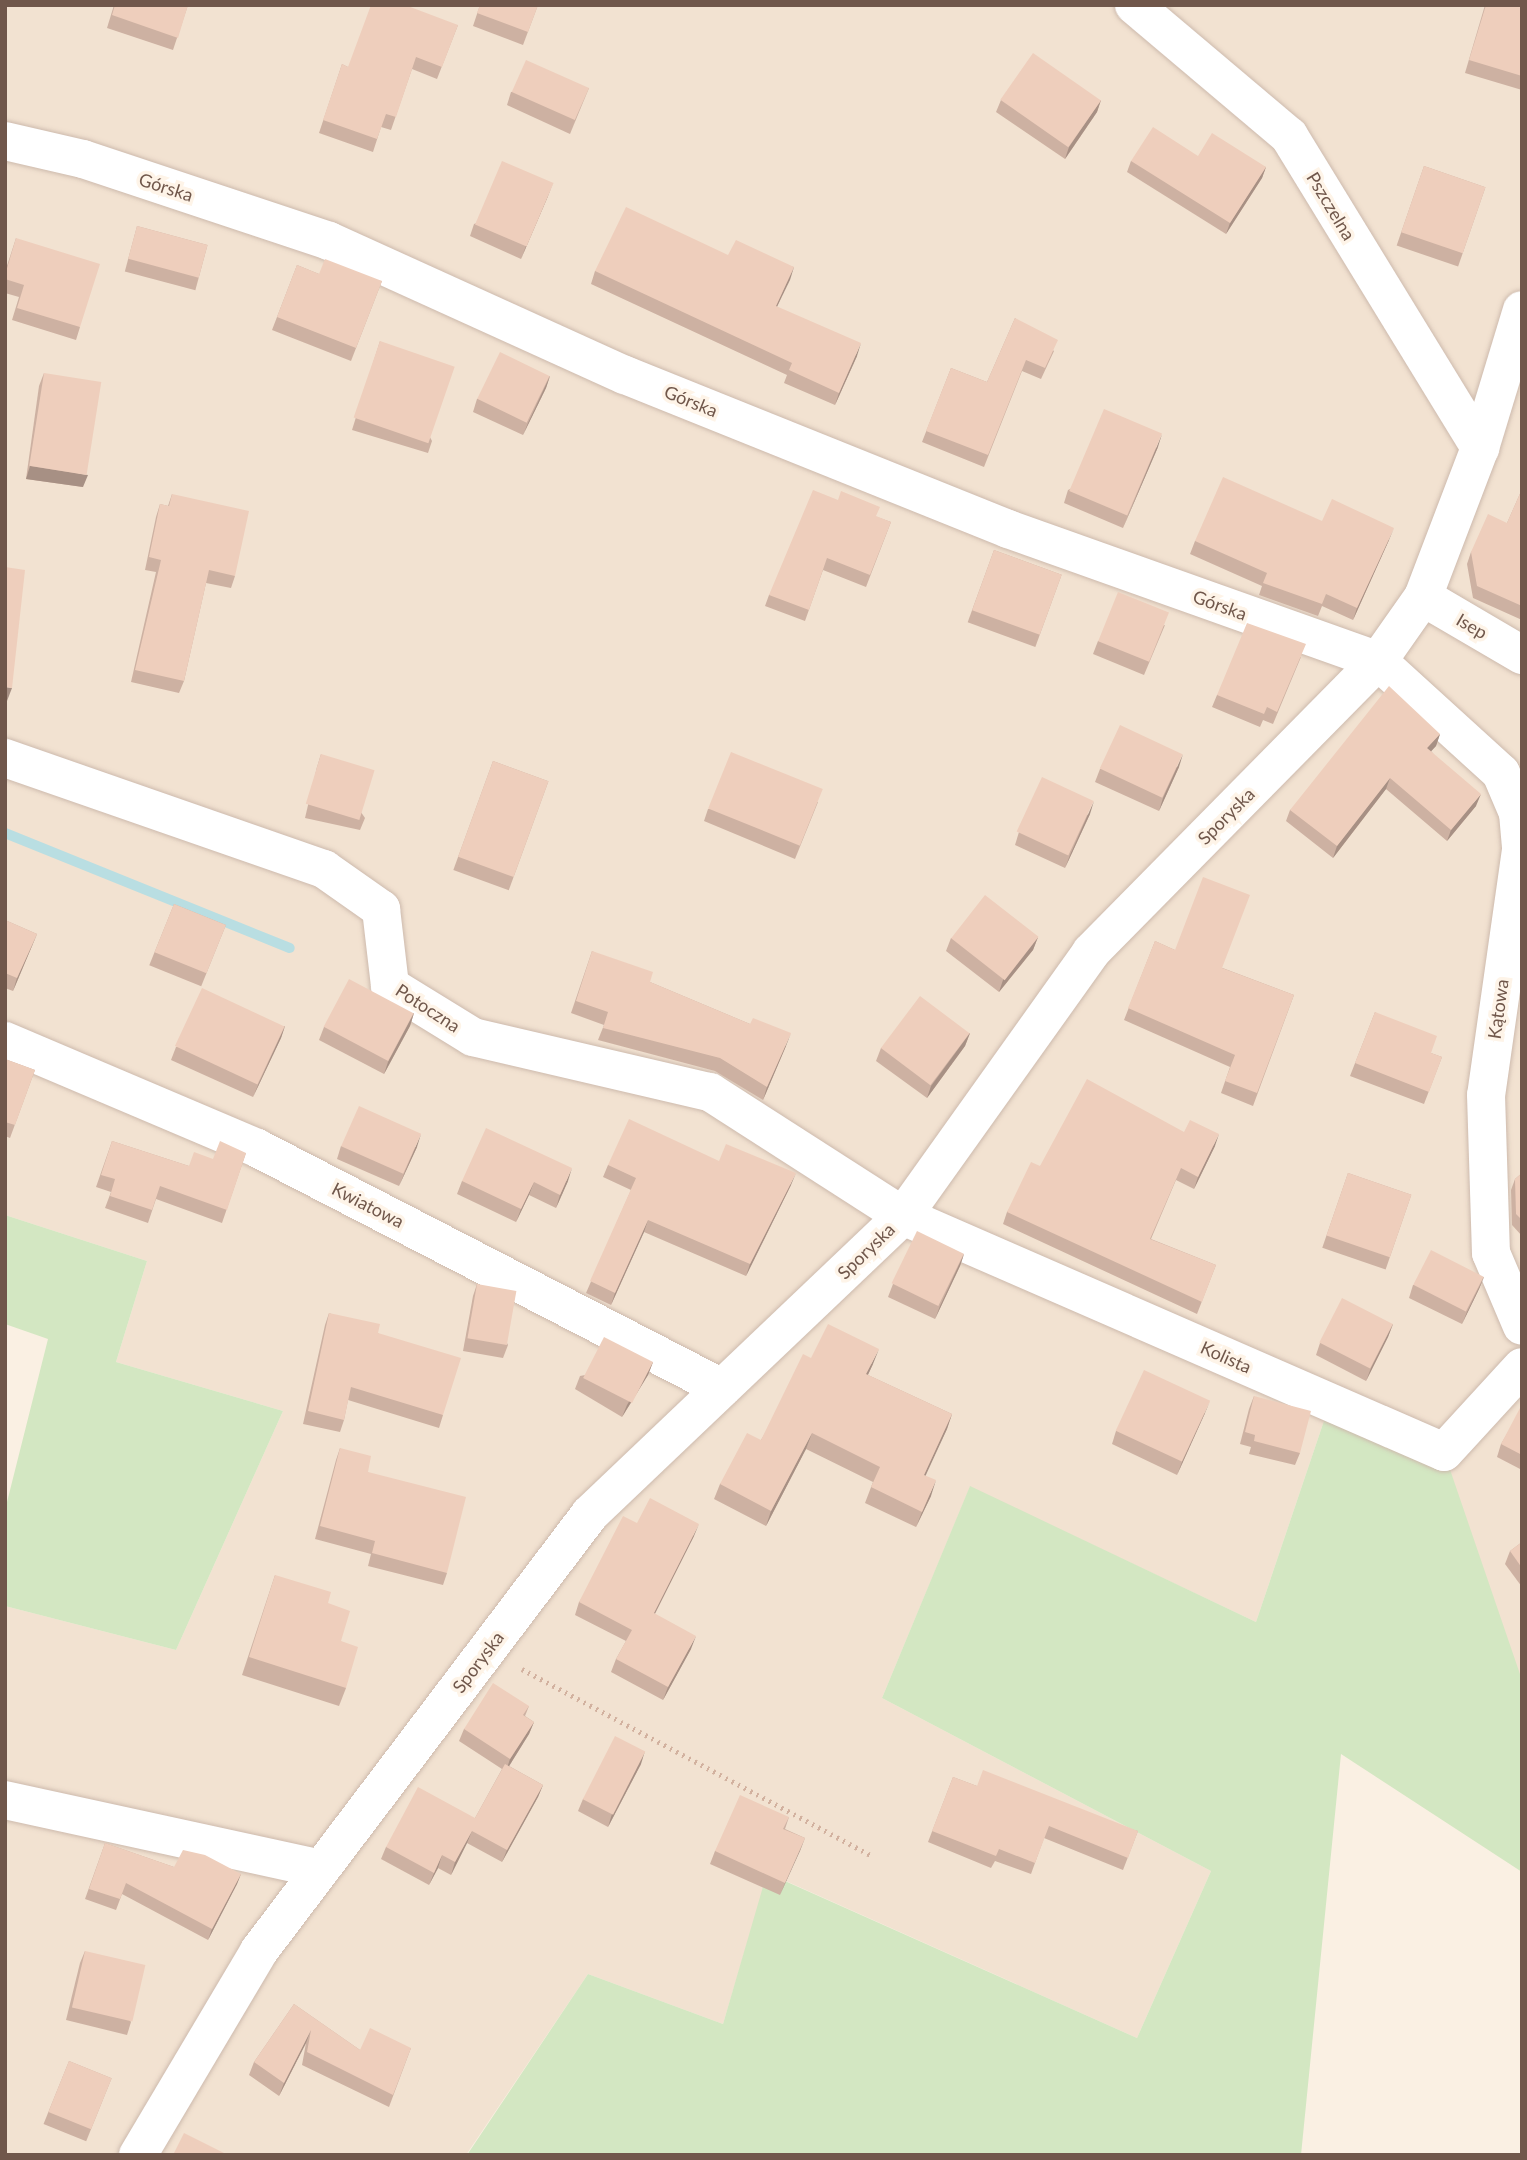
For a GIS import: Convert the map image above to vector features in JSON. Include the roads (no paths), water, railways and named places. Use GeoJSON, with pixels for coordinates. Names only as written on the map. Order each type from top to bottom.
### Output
{"type":"FeatureCollection","features":[{"type":"Feature","properties":{"kind":"street","name":"Pszczelna"},"geometry":{"type":"LineString","coordinates":[[1134,5],[1289,136],[1480,448]]}},
{"type":"Feature","properties":{"kind":"street","name":"Górska"},"geometry":{"type":"LineString","coordinates":[[5,141],[83,159],[329,241],[625,374],[1008,529],[1378,661]]}},
{"type":"Feature","properties":{"kind":"street","name":"Sporyska"},"geometry":{"type":"LineString","coordinates":[[138,2155],[259,1951],[590,1514],[903,1216],[1091,952],[1378,661],[1423,597],[1480,448],[1522,310]]}},
{"type":"Feature","properties":{"kind":"street","name":"Isep"},"geometry":{"type":"LineString","coordinates":[[1423,597],[1522,654]]}},
{"type":"Feature","properties":{"kind":"street","name":"Kątowa"},"geometry":{"type":"LineString","coordinates":[[1378,661],[1501,773],[1518,813],[1521,850],[1486,1096],[1491,1253],[1522,1326]]}},
{"type":"Feature","properties":{"kind":"street","name":"Potoczna"},"geometry":{"type":"LineString","coordinates":[[5,758],[324,869],[381,909],[390,986],[473,1037],[710,1092],[903,1216]]}},
{"type":"Feature","properties":{"kind":"street","name":"Kwiatowa"},"geometry":{"type":"LineString","coordinates":[[5,1041],[257,1148],[722,1388]]}},
{"type":"Feature","properties":{"kind":"street","name":"Kolista"},"geometry":{"type":"LineString","coordinates":[[903,1216],[1444,1452],[1522,1367]]}},
{"type":"Feature","properties":{"kind":"street"},"geometry":{"type":"LineString","coordinates":[[5,1800],[321,1869]]}},
{"type":"Feature","properties":{"kind":"waterway"},"geometry":{"type":"LineString","coordinates":[[5,833],[290,948]]}}]}
